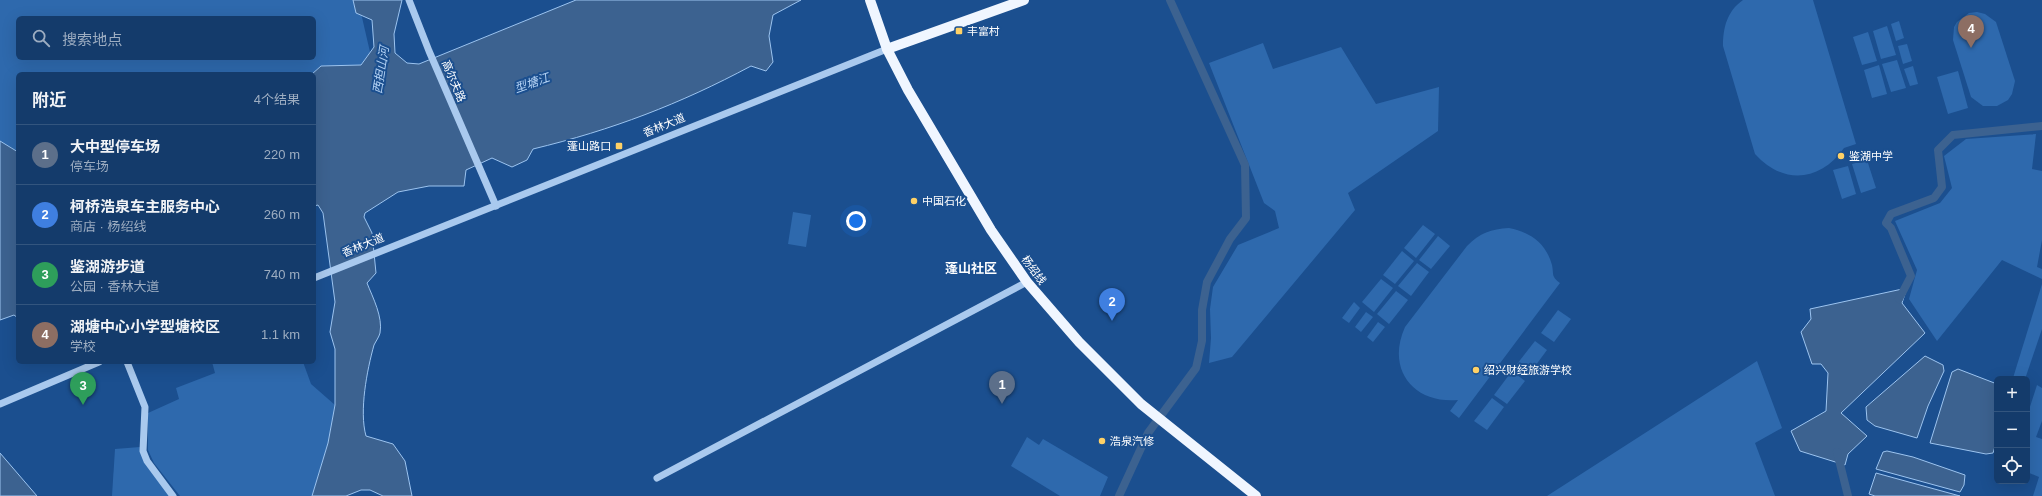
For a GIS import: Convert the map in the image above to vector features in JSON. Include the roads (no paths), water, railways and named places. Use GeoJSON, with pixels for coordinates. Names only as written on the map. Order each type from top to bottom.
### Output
{"type":"FeatureCollection","features":[{"type":"Feature","properties":{"kind":"main road","name":"杨绍线"},"geometry":{"type":"LineString","coordinates":[[870,0],[887,49],[908,90],[991,230],[1027,282],[1079,342],[1140,404],[1256,496]]}},
{"type":"Feature","properties":{"kind":"main road","name":"香林大道"},"geometry":{"type":"LineString","coordinates":[[887,49],[1024,0]]}},
{"type":"Feature","properties":{"kind":"street","name":"高尔夫路"},"geometry":{"type":"LineString","coordinates":[[409,0],[496,206]]}},
{"type":"Feature","properties":{"kind":"street","name":"香林大道"},"geometry":{"type":"LineString","coordinates":[[316,277],[887,49]]}},
{"type":"Feature","properties":{"kind":"street"},"geometry":{"type":"LineString","coordinates":[[657,478],[1027,282]]}},
{"type":"Feature","properties":{"kind":"street"},"geometry":{"type":"LineString","coordinates":[[0,404],[94,364]]}},
{"type":"Feature","properties":{"kind":"street"},"geometry":{"type":"LineString","coordinates":[[128,364],[145,407],[143,451],[147,461],[173,496]]}},
{"type":"Feature","properties":{"kind":"water"},"geometry":{"type":"Polygon","coordinates":[[[353,0],[402,0],[394,34],[395,53],[407,63],[419,64],[576,0],[801,0],[773,15],[769,36],[773,62],[766,71],[751,66],[724,80],[645,115],[562,142],[533,149],[527,160],[512,167],[492,158],[466,170],[464,186],[429,186],[398,192],[365,213],[364,217],[372,233],[376,273],[367,283],[377,308],[381,327],[380,334],[374,345],[369,366],[365,390],[363,415],[364,426],[366,436],[393,444],[405,461],[412,496],[383,496],[370,490],[361,490],[346,496],[312,496],[328,443],[335,405],[335,349],[330,332],[335,302],[323,213],[318,205],[316,206],[316,72],[314,72],[321,66],[361,65],[374,47],[372,20],[356,13],[353,0]]]}},
{"type":"Feature","properties":{"kind":"water"},"geometry":{"type":"Polygon","coordinates":[[[0,141],[16,151],[16,316],[14,315],[0,320],[0,141]]]}},
{"type":"Feature","properties":{"kind":"water"},"geometry":{"type":"Polygon","coordinates":[[[1907,288],[1902,303],[1925,333],[1841,413],[1867,436],[1848,454],[1845,465],[1800,451],[1791,431],[1826,411],[1828,373],[1821,364],[1812,364],[1801,332],[1811,319],[1810,309],[1907,288]]]}},
{"type":"Feature","properties":{"kind":"water"},"geometry":{"type":"Polygon","coordinates":[[[1925,356],[1943,365],[1944,371],[1928,406],[1917,438],[1875,426],[1867,420],[1866,407],[1925,356]]]}},
{"type":"Feature","properties":{"kind":"water"},"geometry":{"type":"Polygon","coordinates":[[[1958,369],[1994,383],[1993,453],[1986,454],[1930,443],[1952,372],[1958,369]]]}},
{"type":"Feature","properties":{"kind":"water"},"geometry":{"type":"Polygon","coordinates":[[[1887,451],[1913,457],[1965,475],[1964,485],[1960,492],[1876,469],[1883,452],[1887,451]]]}},
{"type":"Feature","properties":{"kind":"water"},"geometry":{"type":"Polygon","coordinates":[[[0,453],[37,496],[0,496],[0,453]]]}},
{"type":"Feature","properties":{"kind":"water"},"geometry":{"type":"Polygon","coordinates":[[[1876,473],[1960,496],[1875,496],[1869,494],[1876,473]]]}},
{"type":"Feature","properties":{"kind":"waterway"},"geometry":{"type":"LineString","coordinates":[[1119,496],[1148,433],[1196,368],[1202,341],[1202,310],[1207,282],[1230,239],[1246,218],[1245,165],[1170,0]]}},
{"type":"Feature","properties":{"kind":"waterway"},"geometry":{"type":"LineString","coordinates":[[1899,299],[1911,276],[1891,228],[1886,223],[1891,214],[1934,198],[1942,187],[1938,150],[1953,135],[2042,126]]}},
{"type":"Feature","properties":{"kind":"waterway"},"geometry":{"type":"LineString","coordinates":[[1837,452],[1848,496]]}},
{"type":"Feature","properties":{"kind":"place","name":"丰富村"},"geometry":{"type":"Point","coordinates":[959,31]}},
{"type":"Feature","properties":{"kind":"place","name":"湖塘中心小学型塘校区"},"geometry":{"type":"Point","coordinates":[1971,48]}},
{"type":"Feature","properties":{"kind":"place","name":"蓬山路口"},"geometry":{"type":"Point","coordinates":[619,146]}},
{"type":"Feature","properties":{"kind":"place","name":"鉴湖中学"},"geometry":{"type":"Point","coordinates":[1841,156]}},
{"type":"Feature","properties":{"kind":"place","name":"中国石化"},"geometry":{"type":"Point","coordinates":[914,201]}},
{"type":"Feature","properties":{"kind":"place","name":"柯桥浩泉车主服务中心"},"geometry":{"type":"Point","coordinates":[1112,321]}},
{"type":"Feature","properties":{"kind":"place","name":"绍兴财经旅游学校"},"geometry":{"type":"Point","coordinates":[1476,370]}},
{"type":"Feature","properties":{"kind":"place","name":"大中型停车场"},"geometry":{"type":"Point","coordinates":[1002,404]}},
{"type":"Feature","properties":{"kind":"place","name":"鉴湖游步道"},"geometry":{"type":"Point","coordinates":[83,405]}},
{"type":"Feature","properties":{"kind":"place","name":"浩泉汽修"},"geometry":{"type":"Point","coordinates":[1102,441]}},
{"type":"Feature","properties":{"kind":"district","name":"蓬山社区"},"geometry":{"type":"Point","coordinates":[971,268]}},
{"type":"Feature","properties":{"kind":"water label","name":"西担山河"},"geometry":{"type":"Point","coordinates":[381,70]}},
{"type":"Feature","properties":{"kind":"water label","name":"型塘江"},"geometry":{"type":"Point","coordinates":[532,83]}}]}
